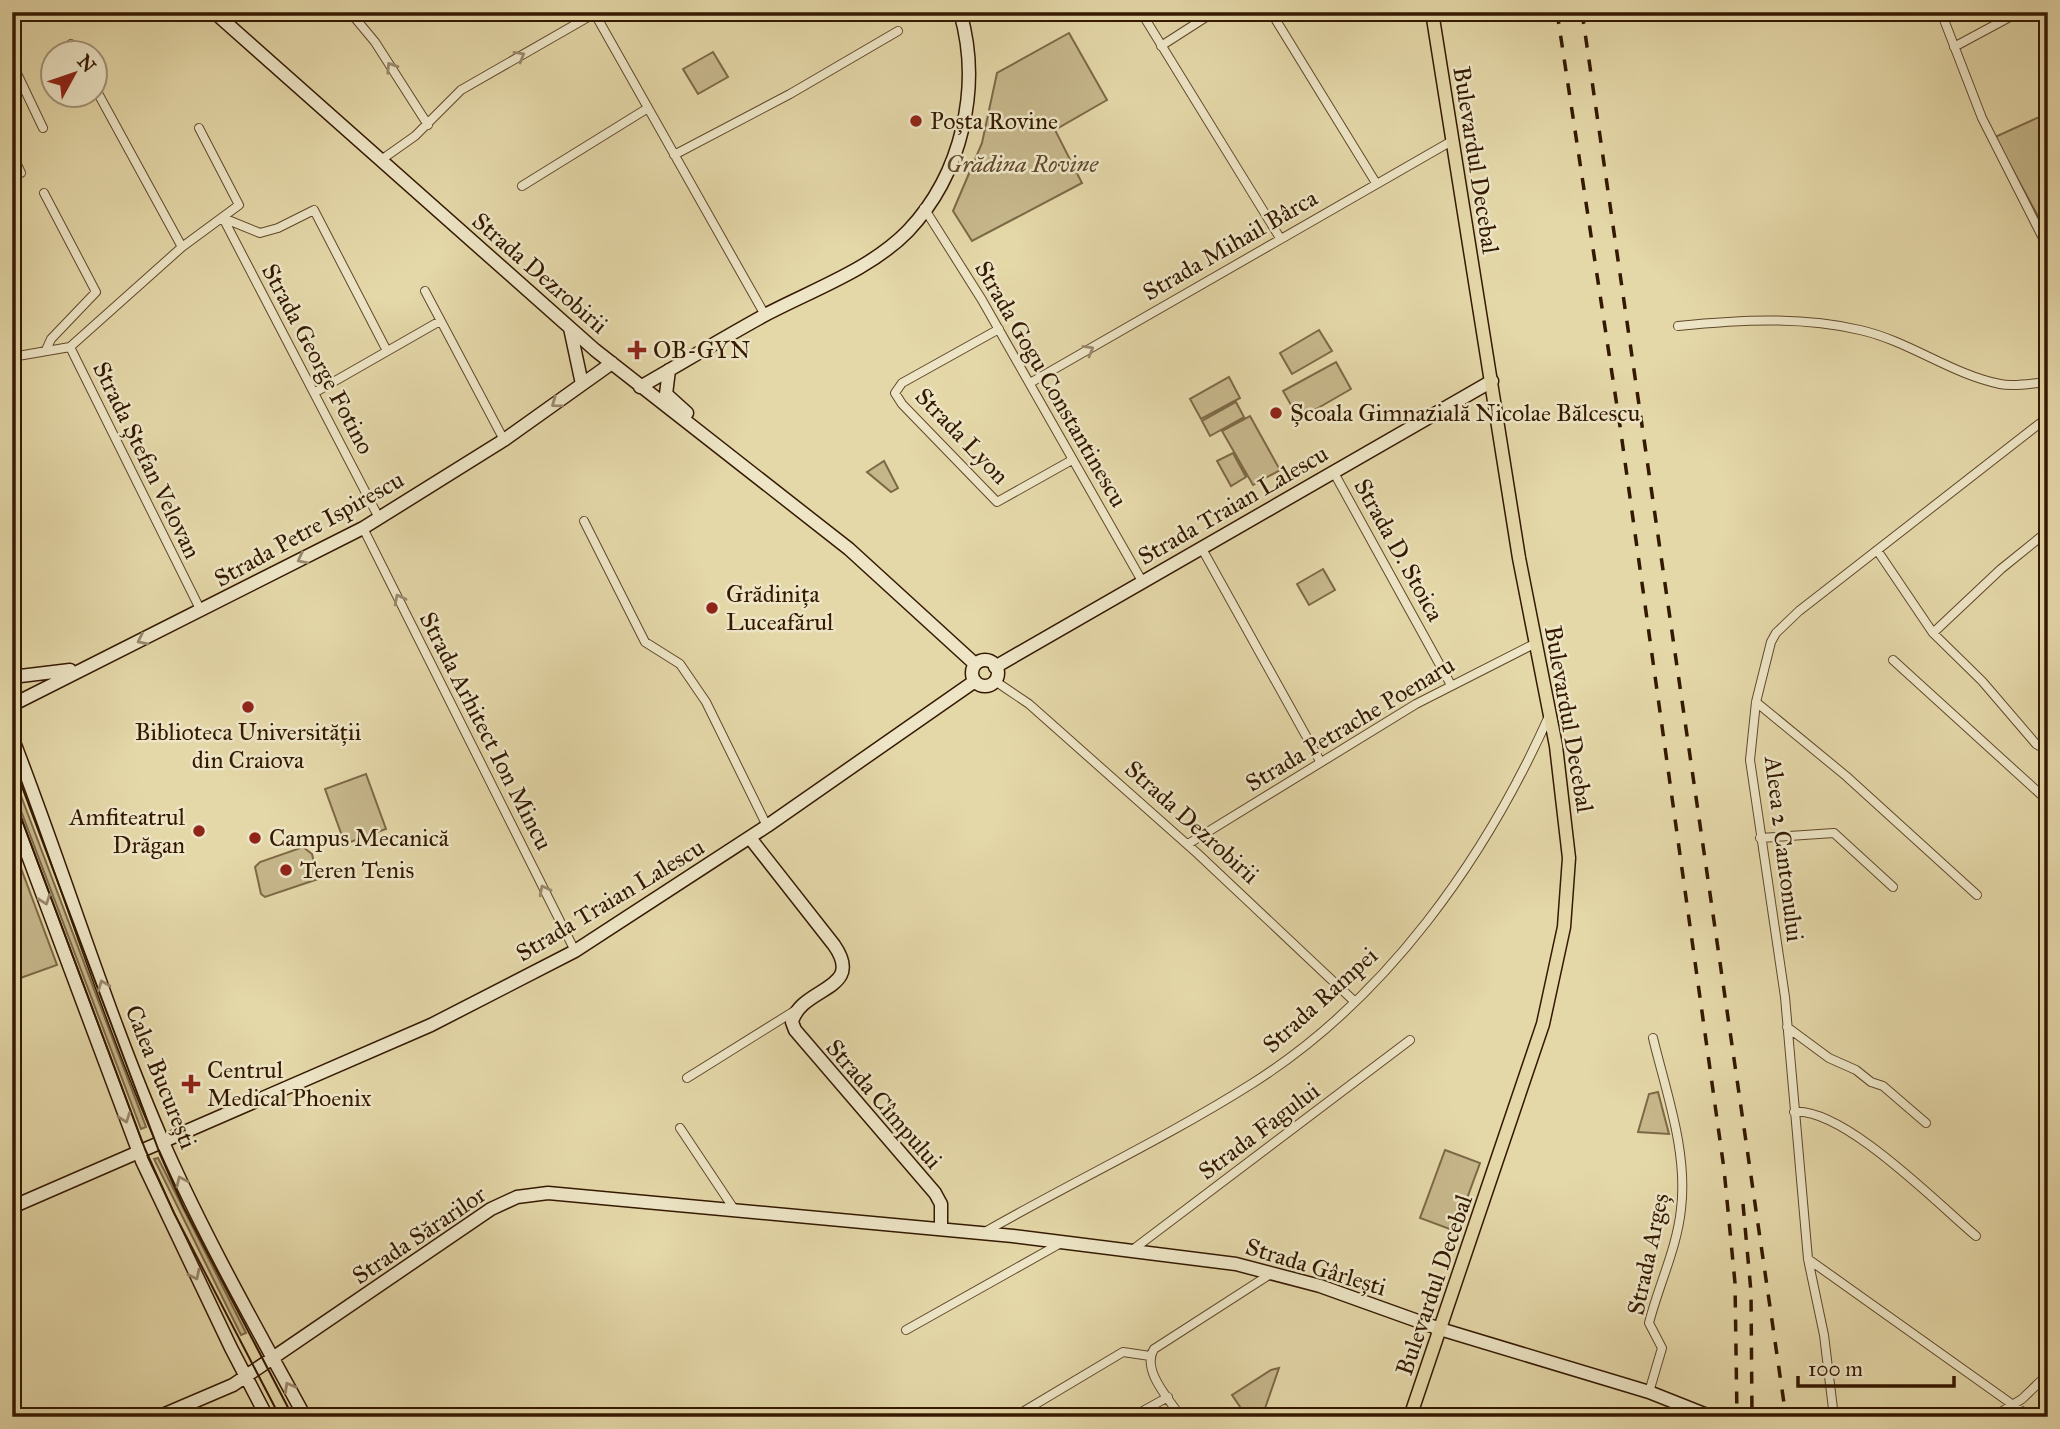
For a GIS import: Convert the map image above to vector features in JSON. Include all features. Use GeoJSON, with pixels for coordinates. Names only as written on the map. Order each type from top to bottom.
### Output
{"type":"FeatureCollection","features":[{"type":"Feature","properties":{"kind":"main road","name":"Bulevardul Decebal"},"geometry":{"type":"LineString","coordinates":[[1410,1417],[1543,1024],[1564,927],[1569,844],[1450,142],[1432,12]]}},
{"type":"Feature","properties":{"kind":"street"},"geometry":{"type":"LineString","coordinates":[[351,12],[375,42],[428,125]]}},
{"type":"Feature","properties":{"kind":"street"},"geometry":{"type":"LineString","coordinates":[[640,387],[765,315],[866,262],[908,231],[925,208],[949,165],[970,104],[970,53],[960,12]]}},
{"type":"Feature","properties":{"kind":"street"},"geometry":{"type":"LineString","coordinates":[[1141,12],[1280,238]]}},
{"type":"Feature","properties":{"kind":"street"},"geometry":{"type":"LineString","coordinates":[[1161,46],[1214,12]]}},
{"type":"Feature","properties":{"kind":"street"},"geometry":{"type":"LineString","coordinates":[[1270,12],[1376,183]]}},
{"type":"Feature","properties":{"kind":"street"},"geometry":{"type":"LineString","coordinates":[[1941,12],[1982,118],[2048,248]]}},
{"type":"Feature","properties":{"kind":"street"},"geometry":{"type":"LineString","coordinates":[[1954,47],[2020,12]]}},
{"type":"Feature","properties":{"kind":"street","name":"Strada Dezrobirii"},"geometry":{"type":"LineString","coordinates":[[216,13],[570,327],[640,387],[849,549],[975,664]]}},
{"type":"Feature","properties":{"kind":"street"},"geometry":{"type":"LineString","coordinates":[[382,160],[428,125],[461,90],[596,13],[765,315]]}},
{"type":"Feature","properties":{"kind":"street"},"geometry":{"type":"LineString","coordinates":[[674,155],[790,94],[898,31]]}},
{"type":"Feature","properties":{"kind":"street"},"geometry":{"type":"LineString","coordinates":[[12,63],[43,128]]}},
{"type":"Feature","properties":{"kind":"street"},"geometry":{"type":"LineString","coordinates":[[106,108],[182,247]]}},
{"type":"Feature","properties":{"kind":"street"},"geometry":{"type":"LineString","coordinates":[[522,186],[648,108]]}},
{"type":"Feature","properties":{"kind":"street"},"geometry":{"type":"LineString","coordinates":[[70,347],[182,247],[239,205],[199,128]]}},
{"type":"Feature","properties":{"kind":"street","name":"Strada Mihail Bârca"},"geometry":{"type":"LineString","coordinates":[[1030,383],[1450,142]]}},
{"type":"Feature","properties":{"kind":"street"},"geometry":{"type":"LineString","coordinates":[[12,154],[21,173]]}},
{"type":"Feature","properties":{"kind":"street"},"geometry":{"type":"LineString","coordinates":[[44,193],[96,292],[51,339],[46,350]]}},
{"type":"Feature","properties":{"kind":"street","name":"Strada Gogu Constantinescu"},"geometry":{"type":"LineString","coordinates":[[925,208],[999,329],[1142,581]]}},
{"type":"Feature","properties":{"kind":"street"},"geometry":{"type":"LineString","coordinates":[[223,218],[260,233],[278,228],[314,210],[387,351]]}},
{"type":"Feature","properties":{"kind":"street","name":"Strada George Fotino"},"geometry":{"type":"LineString","coordinates":[[223,218],[379,518]]}},
{"type":"Feature","properties":{"kind":"street"},"geometry":{"type":"LineString","coordinates":[[425,291],[504,440]]}},
{"type":"Feature","properties":{"kind":"street"},"geometry":{"type":"LineString","coordinates":[[1678,326],[1764,320],[1835,326],[1904,343],[1979,378],[2001,384],[2048,382]]}},
{"type":"Feature","properties":{"kind":"street"},"geometry":{"type":"LineString","coordinates":[[314,393],[440,321]]}},
{"type":"Feature","properties":{"kind":"street"},"geometry":{"type":"LineString","coordinates":[[570,327],[582,384]]}},
{"type":"Feature","properties":{"kind":"street","name":"Strada Lyon"},"geometry":{"type":"LineString","coordinates":[[999,329],[902,383],[895,393],[902,404],[997,502],[1072,460]]}},
{"type":"Feature","properties":{"kind":"street","name":"Strada Ștefan Velovan"},"geometry":{"type":"LineString","coordinates":[[12,356],[70,347],[201,611]]}},
{"type":"Feature","properties":{"kind":"street","name":"Strada Petre Ispirescu"},"geometry":{"type":"LineString","coordinates":[[12,705],[363,528],[504,440],[612,363]]}},
{"type":"Feature","properties":{"kind":"street"},"geometry":{"type":"LineString","coordinates":[[669,370],[666,394],[694,420],[704,436]]}},
{"type":"Feature","properties":{"kind":"street","name":"Strada Traian Lalescu"},"geometry":{"type":"LineString","coordinates":[[995,667],[1492,381]]}},
{"type":"Feature","properties":{"kind":"street","name":"Aleea 2 Cantonului"},"geometry":{"type":"LineString","coordinates":[[1834,1417],[1824,1335],[1808,1259],[1787,1027],[1750,760],[1756,702],[1776,633],[1815,598],[2048,417]]}},
{"type":"Feature","properties":{"kind":"street","name":"Strada D. Stoica"},"geometry":{"type":"LineString","coordinates":[[1333,471],[1451,685]]}},
{"type":"Feature","properties":{"kind":"street"},"geometry":{"type":"LineString","coordinates":[[584,521],[645,642],[680,664],[706,702],[767,826]]}},
{"type":"Feature","properties":{"kind":"street","name":"Strada Arhitect Ion Mincu"},"geometry":{"type":"LineString","coordinates":[[363,528],[575,951]]}},
{"type":"Feature","properties":{"kind":"street"},"geometry":{"type":"LineString","coordinates":[[1933,633],[2001,569],[2048,531]]}},
{"type":"Feature","properties":{"kind":"street"},"geometry":{"type":"LineString","coordinates":[[1201,547],[1320,761]]}},
{"type":"Feature","properties":{"kind":"street"},"geometry":{"type":"LineString","coordinates":[[1877,550],[1933,633],[1982,681],[2036,744],[2048,751]]}},
{"type":"Feature","properties":{"kind":"street","name":"Strada Petrache Poenaru"},"geometry":{"type":"LineString","coordinates":[[1188,844],[1320,761],[1451,685],[1536,643]]}},
{"type":"Feature","properties":{"kind":"street"},"geometry":{"type":"LineString","coordinates":[[1893,660],[2048,801]]}},
{"type":"Feature","properties":{"kind":"street"},"geometry":{"type":"LineString","coordinates":[[985,661],[995,667],[995,681],[982,686],[975,681],[972,670],[975,664],[985,661]]}},
{"type":"Feature","properties":{"kind":"street"},"geometry":{"type":"LineString","coordinates":[[12,677],[84,668]]}},
{"type":"Feature","properties":{"kind":"street","name":"Strada Traian Lalescu"},"geometry":{"type":"LineString","coordinates":[[12,1207],[430,1025],[575,951],[750,838],[975,681]]}},
{"type":"Feature","properties":{"kind":"street","name":"Strada Dezrobirii"},"geometry":{"type":"LineString","coordinates":[[995,681],[1029,704],[1188,844],[1354,1001]]}},
{"type":"Feature","properties":{"kind":"street"},"geometry":{"type":"LineString","coordinates":[[1756,702],[1846,776],[1978,895]]}},
{"type":"Feature","properties":{"kind":"street","name":"Strada Rampei"},"geometry":{"type":"LineString","coordinates":[[984,1233],[1254,1083],[1305,1046],[1354,1001],[1436,912],[1472,860],[1523,773],[1549,716]]}},
{"type":"Feature","properties":{"kind":"street","name":"Calea București"},"geometry":{"type":"LineString","coordinates":[[12,737],[163,1140],[200,1222],[305,1417]]}},
{"type":"Feature","properties":{"kind":"street","name":"Calea București"},"geometry":{"type":"LineString","coordinates":[[12,813],[138,1152],[245,1377],[267,1417]]}},
{"type":"Feature","properties":{"kind":"street"},"geometry":{"type":"LineString","coordinates":[[1760,838],[1834,833],[1893,887]]}},
{"type":"Feature","properties":{"kind":"street"},"geometry":{"type":"LineString","coordinates":[[687,1077],[798,1009],[845,971],[845,964],[834,945],[750,838]]}},
{"type":"Feature","properties":{"kind":"street","name":"Strada Cîmpului"},"geometry":{"type":"LineString","coordinates":[[798,1009],[792,1022],[799,1039],[935,1193],[941,1204],[941,1228]]}},
{"type":"Feature","properties":{"kind":"street"},"geometry":{"type":"LineString","coordinates":[[1787,1027],[1829,1058],[1856,1070],[1871,1082],[1884,1086],[1926,1123]]}},
{"type":"Feature","properties":{"kind":"street","name":"Strada Argeș"},"geometry":{"type":"LineString","coordinates":[[1649,1392],[1662,1348],[1649,1323],[1673,1252],[1683,1189],[1677,1141],[1653,1038]]}},
{"type":"Feature","properties":{"kind":"street","name":"Strada Fagului"},"geometry":{"type":"LineString","coordinates":[[1131,1251],[1410,1040]]}},
{"type":"Feature","properties":{"kind":"street"},"geometry":{"type":"LineString","coordinates":[[1794,1112],[1805,1111],[1852,1133],[1976,1237]]}},
{"type":"Feature","properties":{"kind":"street"},"geometry":{"type":"LineString","coordinates":[[680,1128],[734,1209]]}},
{"type":"Feature","properties":{"kind":"street","name":"Strada Sărarilor"},"geometry":{"type":"LineString","coordinates":[[158,1417],[233,1385],[465,1226],[517,1198],[573,1193],[941,1228]]}},
{"type":"Feature","properties":{"kind":"street","name":"Strada Gârlești"},"geometry":{"type":"LineString","coordinates":[[941,1228],[1236,1264],[1275,1272],[1440,1329],[1649,1392],[1712,1417]]}},
{"type":"Feature","properties":{"kind":"street"},"geometry":{"type":"LineString","coordinates":[[906,1330],[1062,1243]]}},
{"type":"Feature","properties":{"kind":"street"},"geometry":{"type":"LineString","coordinates":[[1808,1259],[2030,1417]]}},
{"type":"Feature","properties":{"kind":"street"},"geometry":{"type":"LineString","coordinates":[[1181,1417],[1151,1368],[1150,1356],[1161,1342],[1275,1272]]}},
{"type":"Feature","properties":{"kind":"street"},"geometry":{"type":"LineString","coordinates":[[1014,1417],[1123,1352],[1150,1356]]}},
{"type":"Feature","properties":{"kind":"street"},"geometry":{"type":"LineString","coordinates":[[1993,1417],[2013,1405],[2048,1374]]}},
{"type":"Feature","properties":{"kind":"street"},"geometry":{"type":"LineString","coordinates":[[1132,1417],[1168,1397]]}},
{"type":"Feature","properties":{"kind":"green space","name":"Grădina Rovine"},"geometry":{"type":"Polygon","coordinates":[[[1069,33],[1107,100],[1055,130],[1082,183],[972,241],[953,211],[982,143],[997,73],[1069,33]]]}},
{"type":"Feature","properties":{"kind":"green space"},"geometry":{"type":"Polygon","coordinates":[[[713,52],[728,77],[698,94],[683,69],[713,52]]]}},
{"type":"Feature","properties":{"kind":"green space"},"geometry":{"type":"Polygon","coordinates":[[[2048,113],[2048,235],[1995,137],[2048,113]]]}},
{"type":"Feature","properties":{"kind":"green space"},"geometry":{"type":"Polygon","coordinates":[[[1319,330],[1332,351],[1292,374],[1280,353],[1319,330]]]}},
{"type":"Feature","properties":{"kind":"green space"},"geometry":{"type":"Polygon","coordinates":[[[1336,362],[1351,389],[1299,419],[1283,391],[1336,362]]]}},
{"type":"Feature","properties":{"kind":"green space"},"geometry":{"type":"Polygon","coordinates":[[[1229,377],[1240,398],[1201,419],[1190,399],[1229,377]]]}},
{"type":"Feature","properties":{"kind":"green space"},"geometry":{"type":"Polygon","coordinates":[[[1236,402],[1244,417],[1210,436],[1202,421],[1236,402]]]}},
{"type":"Feature","properties":{"kind":"green space"},"geometry":{"type":"Polygon","coordinates":[[[1250,416],[1280,470],[1253,485],[1222,431],[1250,416]]]}},
{"type":"Feature","properties":{"kind":"green space"},"geometry":{"type":"Polygon","coordinates":[[[1233,453],[1246,477],[1231,486],[1217,461],[1233,453]]]}},
{"type":"Feature","properties":{"kind":"green space"},"geometry":{"type":"Polygon","coordinates":[[[884,461],[898,488],[891,492],[867,472],[884,461]]]}},
{"type":"Feature","properties":{"kind":"green space"},"geometry":{"type":"Polygon","coordinates":[[[1323,569],[1335,590],[1309,605],[1297,584],[1323,569]]]}},
{"type":"Feature","properties":{"kind":"green space"},"geometry":{"type":"Polygon","coordinates":[[[12,772],[146,1127],[141,1129],[12,787],[12,772]]]}},
{"type":"Feature","properties":{"kind":"green space"},"geometry":{"type":"Polygon","coordinates":[[[366,774],[386,829],[345,844],[325,789],[366,774]]]}},
{"type":"Feature","properties":{"kind":"green space"},"geometry":{"type":"Polygon","coordinates":[[[12,844],[57,965],[12,981],[12,844]]]}},
{"type":"Feature","properties":{"kind":"green space","name":"Teren Tenis"},"geometry":{"type":"Polygon","coordinates":[[[303,847],[312,854],[318,879],[265,897],[261,894],[255,867],[260,862],[303,847]]]}},
{"type":"Feature","properties":{"kind":"green space"},"geometry":{"type":"Polygon","coordinates":[[[1658,1092],[1669,1134],[1638,1132],[1649,1094],[1658,1092]]]}},
{"type":"Feature","properties":{"kind":"green space"},"geometry":{"type":"Polygon","coordinates":[[[1445,1150],[1480,1163],[1455,1231],[1420,1218],[1445,1150]]]}},
{"type":"Feature","properties":{"kind":"green space"},"geometry":{"type":"Polygon","coordinates":[[[158,1158],[246,1333],[241,1335],[154,1159],[158,1158]]]}},
{"type":"Feature","properties":{"kind":"green space"},"geometry":{"type":"Polygon","coordinates":[[[1279,1368],[1262,1417],[1247,1417],[1232,1395],[1271,1370],[1279,1368]]]}},
{"type":"Feature","properties":{"kind":"tram line"},"geometry":{"type":"LineString","coordinates":[[12,760],[160,1154],[184,1208],[293,1417]]}},
{"type":"Feature","properties":{"kind":"tram line"},"geometry":{"type":"LineString","coordinates":[[12,793],[145,1149],[174,1213],[280,1417]]}},
{"type":"Feature","properties":{"kind":"railway"},"geometry":{"type":"LineString","coordinates":[[1557,12],[1620,426],[1724,1169],[1735,1283],[1737,1417]]}},
{"type":"Feature","properties":{"kind":"railway"},"geometry":{"type":"LineString","coordinates":[[1582,12],[1786,1417]]}},
{"type":"Feature","properties":{"kind":"railway"},"geometry":{"type":"LineString","coordinates":[[1743,1204],[1751,1292],[1752,1417]]}},
{"type":"Feature","properties":{"kind":"place","name":"Poșta Rovine"},"geometry":{"type":"Point","coordinates":[916,121]}},
{"type":"Feature","properties":{"kind":"place","name":"OB-GYN"},"geometry":{"type":"Point","coordinates":[637,350]}},
{"type":"Feature","properties":{"kind":"place","name":"Școala Gimnazială Nicolae Bălcescu"},"geometry":{"type":"Point","coordinates":[1276,413]}},
{"type":"Feature","properties":{"kind":"place","name":"Grădinița Luceafărul"},"geometry":{"type":"Point","coordinates":[712,608]}},
{"type":"Feature","properties":{"kind":"place","name":"Biblioteca Universității din Craiova"},"geometry":{"type":"Point","coordinates":[248,707]}},
{"type":"Feature","properties":{"kind":"place","name":"Amfiteatrul Drăgan"},"geometry":{"type":"Point","coordinates":[199,831]}},
{"type":"Feature","properties":{"kind":"place","name":"Campus Mecanică"},"geometry":{"type":"Point","coordinates":[255,838]}},
{"type":"Feature","properties":{"kind":"place","name":"Teren Tenis"},"geometry":{"type":"Point","coordinates":[286,870]}},
{"type":"Feature","properties":{"kind":"place","name":"Centrul Medical Phoenix"},"geometry":{"type":"Point","coordinates":[191,1084]}}]}
